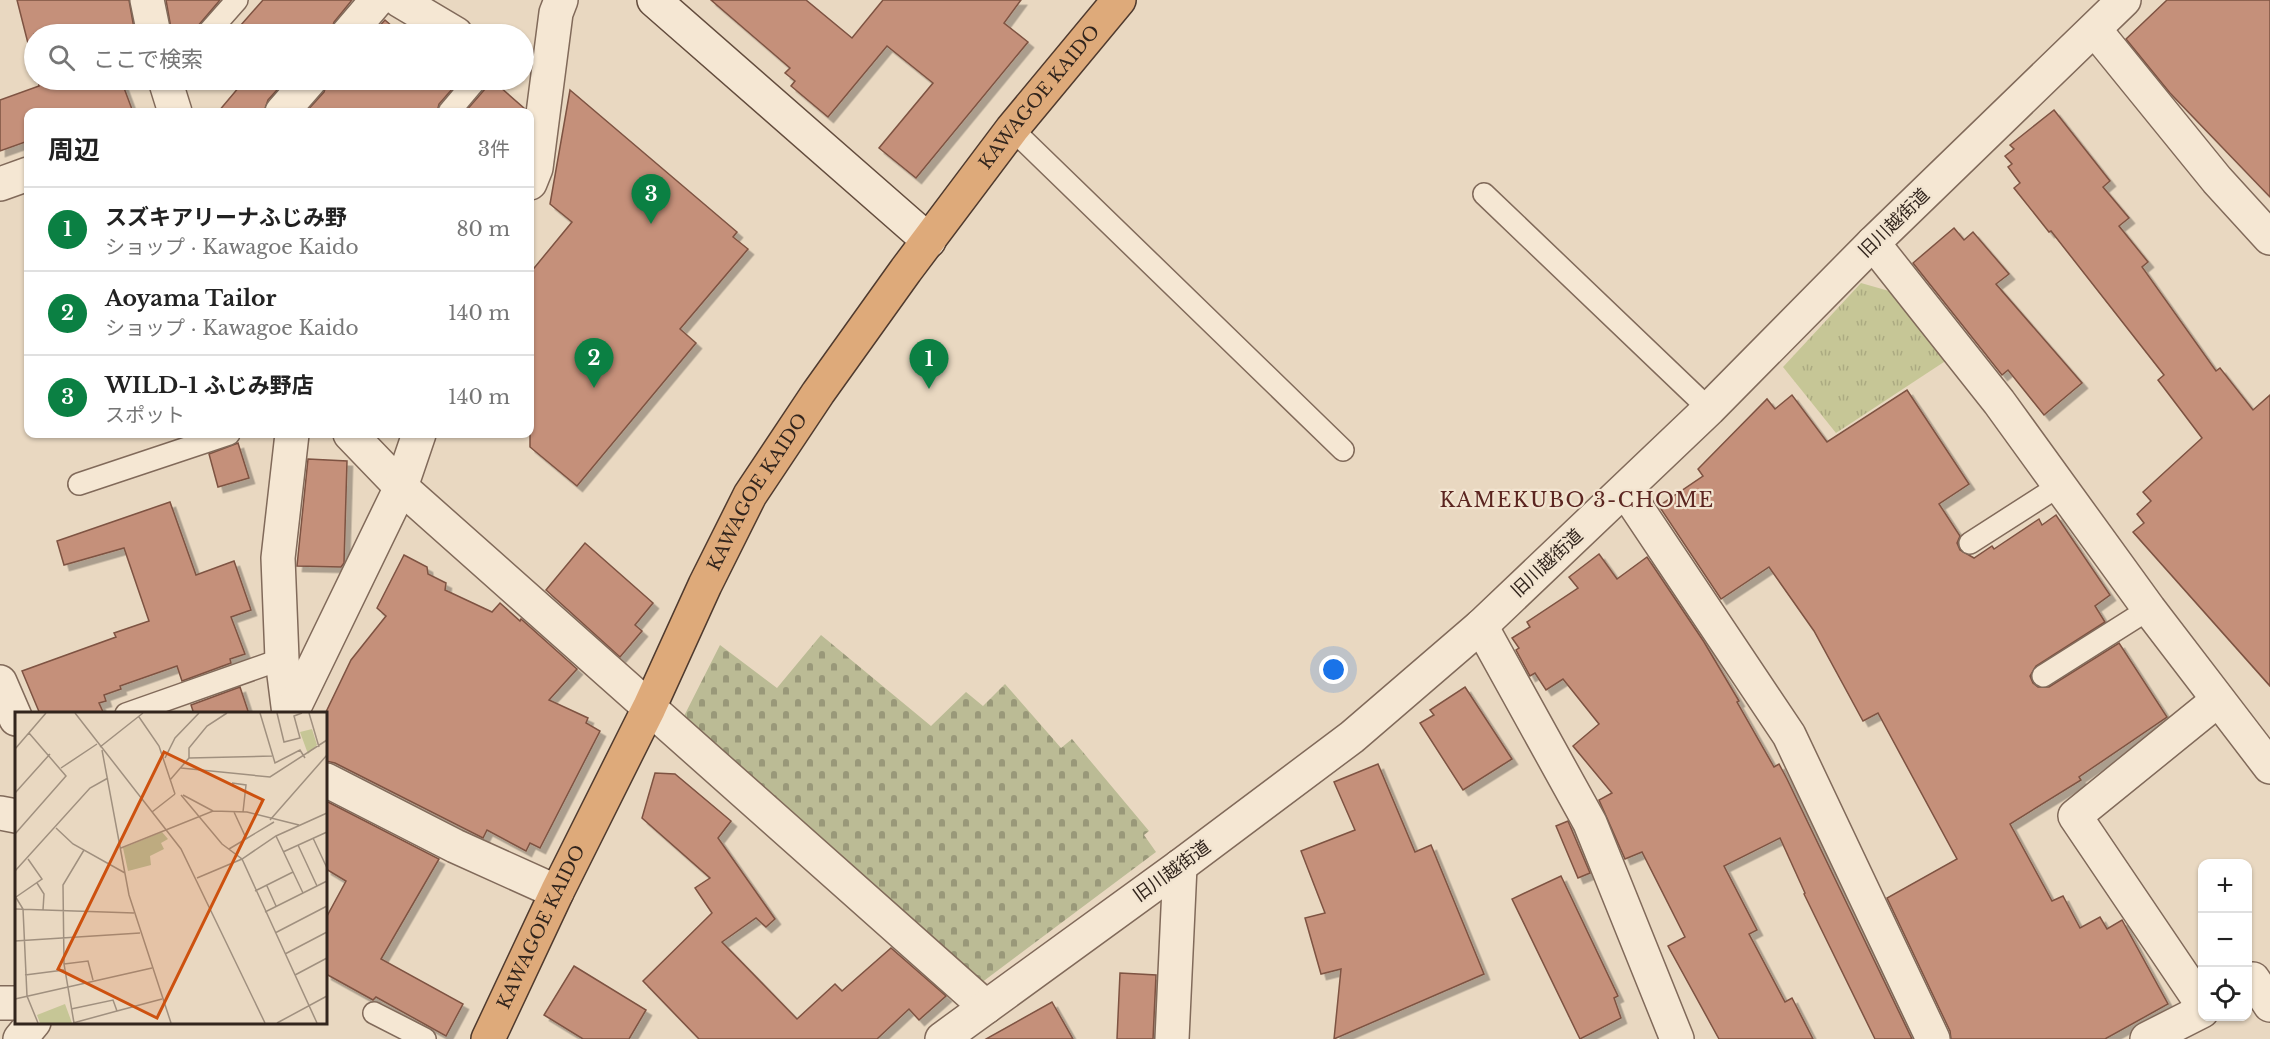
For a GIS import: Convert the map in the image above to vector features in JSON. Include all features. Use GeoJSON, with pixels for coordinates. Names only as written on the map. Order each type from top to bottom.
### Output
{"type":"FeatureCollection","features":[{"type":"Feature","properties":{"kind":"highway","name":"KAWAGOE KAIDO"},"geometry":{"type":"LineString","coordinates":[[488,1039],[750,495],[818,393],[1012,129],[1119,0]]}},
{"type":"Feature","properties":{"kind":"street"},"geometry":{"type":"LineString","coordinates":[[147,0],[152,24]]}},
{"type":"Feature","properties":{"kind":"street"},"geometry":{"type":"LineString","coordinates":[[357,24],[378,0]]}},
{"type":"Feature","properties":{"kind":"street"},"geometry":{"type":"LineString","coordinates":[[399,0],[439,24]]}},
{"type":"Feature","properties":{"kind":"street"},"geometry":{"type":"LineString","coordinates":[[534,173],[536,168],[535,80],[561,0]]}},
{"type":"Feature","properties":{"kind":"street"},"geometry":{"type":"LineString","coordinates":[[654,0],[929,241]]}},
{"type":"Feature","properties":{"kind":"street","name":"旧川越街道"},"geometry":{"type":"LineString","coordinates":[[942,1039],[1180,866],[1352,737],[1481,626],[1709,409],[1873,243],[2124,0]]}},
{"type":"Feature","properties":{"kind":"street"},"geometry":{"type":"LineString","coordinates":[[2095,30],[2217,180],[2270,238]]}},
{"type":"Feature","properties":{"kind":"street"},"geometry":{"type":"LineString","coordinates":[[286,108],[301,90]]}},
{"type":"Feature","properties":{"kind":"street"},"geometry":{"type":"LineString","coordinates":[[0,184],[24,175]]}},
{"type":"Feature","properties":{"kind":"street"},"geometry":{"type":"LineString","coordinates":[[1873,243],[1999,402],[2149,609],[2270,767]]}},
{"type":"Feature","properties":{"kind":"street"},"geometry":{"type":"LineString","coordinates":[[290,712],[282,659],[278,558],[292,438]]}},
{"type":"Feature","properties":{"kind":"street"},"geometry":{"type":"LineString","coordinates":[[354,438],[401,488],[986,1007]]}},
{"type":"Feature","properties":{"kind":"street"},"geometry":{"type":"LineString","coordinates":[[291,712],[401,488],[418,438]]}},
{"type":"Feature","properties":{"kind":"street"},"geometry":{"type":"LineString","coordinates":[[1625,489],[1789,735],[1933,1039]]}},
{"type":"Feature","properties":{"kind":"street"},"geometry":{"type":"LineString","coordinates":[[1481,626],[1590,823],[1677,1039]]}},
{"type":"Feature","properties":{"kind":"street"},"geometry":{"type":"LineString","coordinates":[[0,682],[15,717]]}},
{"type":"Feature","properties":{"kind":"street"},"geometry":{"type":"LineString","coordinates":[[2198,998],[2075,816],[2218,700]]}},
{"type":"Feature","properties":{"kind":"street"},"geometry":{"type":"LineString","coordinates":[[327,781],[455,846],[557,892]]}},
{"type":"Feature","properties":{"kind":"street"},"geometry":{"type":"LineString","coordinates":[[0,813],[15,816]]}},
{"type":"Feature","properties":{"kind":"street"},"geometry":{"type":"LineString","coordinates":[[1172,1039],[1180,866]]}},
{"type":"Feature","properties":{"kind":"street"},"geometry":{"type":"LineString","coordinates":[[2147,1039],[2198,1013]]}},
{"type":"Feature","properties":{"kind":"street"},"geometry":{"type":"LineString","coordinates":[[20,1039],[33,1024]]}},
{"type":"Feature","properties":{"kind":"lane"},"geometry":{"type":"LineString","coordinates":[[216,24],[237,0]]}},
{"type":"Feature","properties":{"kind":"lane"},"geometry":{"type":"LineString","coordinates":[[452,108],[468,90]]}},
{"type":"Feature","properties":{"kind":"lane"},"geometry":{"type":"LineString","coordinates":[[1012,129],[1343,450]]}},
{"type":"Feature","properties":{"kind":"lane"},"geometry":{"type":"LineString","coordinates":[[1484,195],[1709,409]]}},
{"type":"Feature","properties":{"kind":"lane"},"geometry":{"type":"LineString","coordinates":[[79,484],[218,438]]}},
{"type":"Feature","properties":{"kind":"lane"},"geometry":{"type":"LineString","coordinates":[[1970,543],[2059,486]]}},
{"type":"Feature","properties":{"kind":"lane"},"geometry":{"type":"LineString","coordinates":[[2043,676],[2149,609]]}},
{"type":"Feature","properties":{"kind":"lane"},"geometry":{"type":"LineString","coordinates":[[132,712],[282,659]]}},
{"type":"Feature","properties":{"kind":"lane"},"geometry":{"type":"LineString","coordinates":[[374,1013],[424,1039]]}},
{"type":"Feature","properties":{"kind":"green space"},"geometry":{"type":"Polygon","coordinates":[[[1861,283],[1889,291],[1947,360],[1836,433],[1783,367],[1861,283]]]}},
{"type":"Feature","properties":{"kind":"green space"},"geometry":{"type":"Polygon","coordinates":[[[821,635],[931,726],[966,692],[983,706],[1005,684],[1061,748],[1072,739],[1149,831],[1144,835],[1156,852],[981,983],[681,722],[720,645],[777,688],[821,635]]]}},
{"type":"Feature","properties":{"kind":"building"},"geometry":{"type":"Polygon","coordinates":[[[17,0],[129,0],[133,24],[24,24],[24,28],[17,0]]]}},
{"type":"Feature","properties":{"kind":"building"},"geometry":{"type":"Polygon","coordinates":[[[166,0],[220,0],[200,24],[170,24],[166,0]]]}},
{"type":"Feature","properties":{"kind":"building"},"geometry":{"type":"Polygon","coordinates":[[[263,0],[352,0],[333,24],[242,24],[263,0]]]}},
{"type":"Feature","properties":{"kind":"building"},"geometry":{"type":"Polygon","coordinates":[[[711,0],[806,0],[852,38],[883,0],[1021,0],[1004,23],[1028,42],[916,178],[879,148],[933,83],[887,46],[828,117],[791,86],[795,81],[785,73],[790,68],[711,0]]]}},
{"type":"Feature","properties":{"kind":"building"},"geometry":{"type":"Polygon","coordinates":[[[2167,0],[2270,0],[2270,197],[2170,93],[2126,39],[2167,0]]]}},
{"type":"Feature","properties":{"kind":"building"},"geometry":{"type":"Polygon","coordinates":[[[28,90],[125,90],[132,108],[24,108],[24,142],[0,151],[0,100],[28,90]]]}},
{"type":"Feature","properties":{"kind":"building"},"geometry":{"type":"Polygon","coordinates":[[[237,90],[277,90],[268,100],[265,108],[221,108],[237,90]]]}},
{"type":"Feature","properties":{"kind":"building"},"geometry":{"type":"Polygon","coordinates":[[[325,90],[451,90],[438,108],[310,108],[325,90]]]}},
{"type":"Feature","properties":{"kind":"building"},"geometry":{"type":"Polygon","coordinates":[[[484,90],[503,90],[524,108],[468,108],[484,90]]]}},
{"type":"Feature","properties":{"kind":"building"},"geometry":{"type":"Polygon","coordinates":[[[570,90],[737,232],[733,237],[748,249],[680,329],[696,343],[577,486],[530,447],[530,438],[534,438],[534,268],[572,222],[550,204],[570,90]]]}},
{"type":"Feature","properties":{"kind":"building"},"geometry":{"type":"Polygon","coordinates":[[[2054,110],[2110,181],[2103,187],[2129,218],[2119,226],[2148,262],[2142,267],[2216,371],[2220,368],[2253,410],[2270,395],[2270,686],[2133,532],[2144,523],[2137,514],[2151,501],[2143,492],[2202,438],[2158,380],[2164,375],[2051,231],[2049,232],[2014,188],[2020,183],[2008,167],[2012,164],[2005,156],[2014,149],[2010,145],[2054,110]]]}},
{"type":"Feature","properties":{"kind":"building"},"geometry":{"type":"Polygon","coordinates":[[[1954,228],[1964,240],[1973,232],[2009,274],[1996,284],[2082,383],[2044,415],[2008,370],[2002,375],[1913,263],[1954,228]]]}},
{"type":"Feature","properties":{"kind":"building"},"geometry":{"type":"Polygon","coordinates":[[[1907,390],[1969,484],[1939,504],[1960,536],[1957,543],[1960,550],[1974,558],[1992,546],[1994,549],[2039,519],[2042,525],[2056,515],[2110,595],[2095,606],[2105,622],[2036,666],[2030,676],[2033,683],[2038,687],[2049,687],[2119,643],[2167,717],[2079,777],[2081,780],[2010,824],[2052,901],[2063,896],[2080,928],[2100,917],[2107,929],[2122,920],[2168,1004],[2105,1039],[1951,1039],[1950,1031],[1887,898],[1957,859],[1878,713],[1863,721],[1814,631],[1769,567],[1721,599],[1659,506],[1703,476],[1698,469],[1767,399],[1775,409],[1792,395],[1827,442],[1907,390]]]}},
{"type":"Feature","properties":{"kind":"building"},"geometry":{"type":"Polygon","coordinates":[[[238,443],[249,478],[218,487],[209,454],[238,443]]]}},
{"type":"Feature","properties":{"kind":"building"},"geometry":{"type":"Polygon","coordinates":[[[308,459],[347,461],[344,563],[341,567],[297,566],[308,459]]]}},
{"type":"Feature","properties":{"kind":"building"},"geometry":{"type":"Polygon","coordinates":[[[170,502],[196,575],[234,561],[251,610],[231,617],[245,654],[230,659],[231,663],[182,681],[177,666],[120,686],[121,689],[104,695],[106,701],[99,703],[103,712],[39,712],[22,671],[116,637],[114,633],[149,621],[124,548],[64,565],[57,541],[170,502]]]}},
{"type":"Feature","properties":{"kind":"building"},"geometry":{"type":"Polygon","coordinates":[[[585,543],[653,603],[635,625],[642,631],[620,657],[546,590],[585,543]]]}},
{"type":"Feature","properties":{"kind":"building"},"geometry":{"type":"Polygon","coordinates":[[[1599,554],[1617,579],[1647,557],[1704,642],[1774,767],[1779,764],[1787,779],[1912,1039],[1875,1039],[1804,894],[1780,838],[1724,866],[1757,930],[1749,934],[1785,1002],[1792,998],[1813,1039],[1719,1039],[1668,946],[1685,937],[1642,852],[1625,859],[1599,800],[1612,793],[1573,746],[1599,724],[1563,679],[1546,690],[1535,673],[1530,676],[1516,650],[1519,648],[1512,638],[1530,627],[1527,622],[1578,588],[1569,577],[1599,554]]]}},
{"type":"Feature","properties":{"kind":"building"},"geometry":{"type":"Polygon","coordinates":[[[404,555],[427,567],[428,574],[446,583],[445,590],[492,612],[500,603],[577,669],[549,700],[588,718],[586,723],[600,731],[540,848],[530,843],[526,851],[487,830],[483,838],[335,763],[327,761],[326,712],[351,660],[386,616],[377,608],[404,555]]]}},
{"type":"Feature","properties":{"kind":"building"},"geometry":{"type":"Polygon","coordinates":[[[240,687],[248,712],[193,712],[191,705],[240,687]]]}},
{"type":"Feature","properties":{"kind":"building"},"geometry":{"type":"Polygon","coordinates":[[[1465,687],[1512,759],[1463,790],[1420,723],[1434,715],[1430,710],[1465,687]]]}},
{"type":"Feature","properties":{"kind":"building"},"geometry":{"type":"Polygon","coordinates":[[[1378,764],[1415,852],[1431,845],[1484,974],[1334,1039],[1341,969],[1321,974],[1305,918],[1325,913],[1301,851],[1355,830],[1334,782],[1378,764]]]}},
{"type":"Feature","properties":{"kind":"building"},"geometry":{"type":"Polygon","coordinates":[[[655,773],[675,774],[731,821],[718,838],[775,919],[766,927],[756,918],[722,942],[797,1019],[835,984],[842,991],[891,948],[946,996],[919,1020],[909,1009],[877,1039],[699,1039],[643,981],[712,913],[695,888],[710,878],[642,818],[655,773]]]}},
{"type":"Feature","properties":{"kind":"building"},"geometry":{"type":"Polygon","coordinates":[[[327,802],[439,859],[381,959],[463,1004],[446,1036],[376,997],[373,1000],[327,975],[327,916],[346,881],[327,870],[327,802]]]}},
{"type":"Feature","properties":{"kind":"building"},"geometry":{"type":"Polygon","coordinates":[[[1568,821],[1590,873],[1578,878],[1556,826],[1568,821]]]}},
{"type":"Feature","properties":{"kind":"building"},"geometry":{"type":"Polygon","coordinates":[[[1561,876],[1618,996],[1614,998],[1621,1018],[1580,1039],[1512,899],[1561,876]]]}},
{"type":"Feature","properties":{"kind":"building"},"geometry":{"type":"Polygon","coordinates":[[[574,966],[646,1010],[629,1039],[583,1039],[544,1015],[574,966]]]}},
{"type":"Feature","properties":{"kind":"building"},"geometry":{"type":"Polygon","coordinates":[[[1120,973],[1156,975],[1153,1039],[1117,1039],[1120,973]]]}},
{"type":"Feature","properties":{"kind":"building"},"geometry":{"type":"Polygon","coordinates":[[[1052,1002],[1073,1039],[986,1039],[1052,1002]]]}},
{"type":"Feature","properties":{"kind":"place","name":"WILD-1 ふじみ野店"},"geometry":{"type":"Point","coordinates":[651,224]}},
{"type":"Feature","properties":{"kind":"place","name":"Aoyama Tailor"},"geometry":{"type":"Point","coordinates":[594,388]}},
{"type":"Feature","properties":{"kind":"place","name":"スズキアリーナふじみ野"},"geometry":{"type":"Point","coordinates":[929,389]}},
{"type":"Feature","properties":{"kind":"district","name":"KAMEKUBO 3-CHOME"},"geometry":{"type":"Point","coordinates":[1577,500]}}]}
